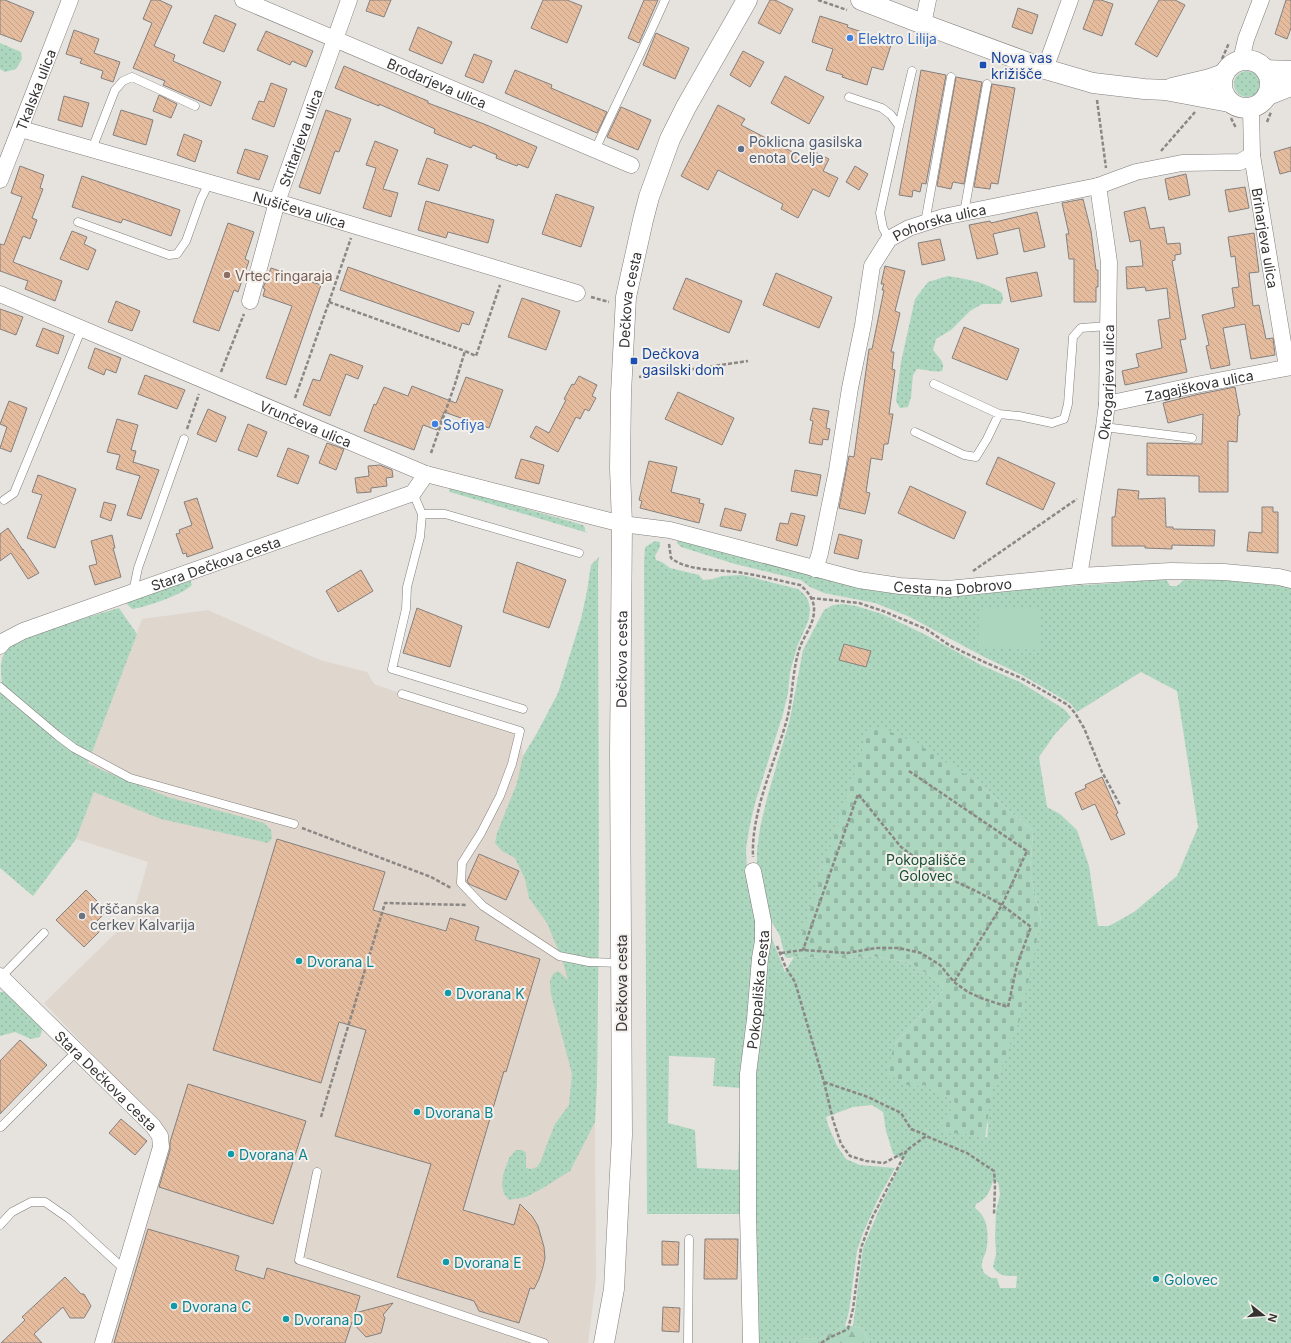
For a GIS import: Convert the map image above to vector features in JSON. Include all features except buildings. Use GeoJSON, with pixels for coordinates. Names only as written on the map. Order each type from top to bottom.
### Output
{"type":"FeatureCollection","features":[{"type":"Feature","properties":{"kind":"street","name":"Tkalska ulica"},"geometry":{"type":"LineString","coordinates":[[0,180],[70,0]]}},
{"type":"Feature","properties":{"kind":"street","name":"Brodarjeva ulica"},"geometry":{"type":"LineString","coordinates":[[242,0],[631,166]]}},
{"type":"Feature","properties":{"kind":"street","name":"Stritarjeva ulica"},"geometry":{"type":"LineString","coordinates":[[250,301],[277,202],[349,0]]}},
{"type":"Feature","properties":{"kind":"street","name":"Dečkova cesta"},"geometry":{"type":"LineString","coordinates":[[604,1343],[614,1289],[622,1135],[620,744],[622,524],[620,468],[626,297],[649,197],[670,139],[686,107],[747,0]]}},
{"type":"Feature","properties":{"kind":"street"},"geometry":{"type":"LineString","coordinates":[[861,0],[1045,69],[1093,83],[1165,90],[1229,102],[1243,108],[1251,108],[1263,101],[1270,101],[1291,86]]}},
{"type":"Feature","properties":{"kind":"street"},"geometry":{"type":"LineString","coordinates":[[923,24],[928,0]]}},
{"type":"Feature","properties":{"kind":"street"},"geometry":{"type":"LineString","coordinates":[[1045,69],[1070,0]]}},
{"type":"Feature","properties":{"kind":"street"},"geometry":{"type":"LineString","coordinates":[[1241,60],[1246,39],[1261,0]]}},
{"type":"Feature","properties":{"kind":"street"},"geometry":{"type":"LineString","coordinates":[[1229,102],[1222,88],[1224,74],[1234,63],[1241,60],[1255,61],[1266,70],[1270,82],[1270,101]]}},
{"type":"Feature","properties":{"kind":"street"},"geometry":{"type":"LineString","coordinates":[[1266,70],[1291,71]]}},
{"type":"Feature","properties":{"kind":"street"},"geometry":{"type":"LineString","coordinates":[[1165,90],[1224,74]]}},
{"type":"Feature","properties":{"kind":"street","name":"Brinarjeva ulica"},"geometry":{"type":"LineString","coordinates":[[1251,108],[1252,155],[1289,367]]}},
{"type":"Feature","properties":{"kind":"street","name":"Nušičeva ulica"},"geometry":{"type":"LineString","coordinates":[[21,129],[355,225],[577,293]]}},
{"type":"Feature","properties":{"kind":"street","name":"Pohorska ulica"},"geometry":{"type":"LineString","coordinates":[[815,569],[820,553],[837,470],[872,266],[889,239],[909,228],[943,217],[1098,186],[1136,172],[1182,163],[1240,162],[1252,155]]}},
{"type":"Feature","properties":{"kind":"street","name":"Okrogarjeva ulica"},"geometry":{"type":"LineString","coordinates":[[1079,576],[1107,404],[1109,262],[1098,186]]}},
{"type":"Feature","properties":{"kind":"street","name":"Vrunčeva ulica"},"geometry":{"type":"LineString","coordinates":[[0,294],[426,474],[622,524]]}},
{"type":"Feature","properties":{"kind":"street","name":"Zagajškova ulica"},"geometry":{"type":"LineString","coordinates":[[1107,404],[1289,367]]}},
{"type":"Feature","properties":{"kind":"street"},"geometry":{"type":"LineString","coordinates":[[413,493],[426,474]]}},
{"type":"Feature","properties":{"kind":"street","name":"Stara Dečkova cesta"},"geometry":{"type":"LineString","coordinates":[[0,646],[4,641],[23,631],[413,493]]}},
{"type":"Feature","properties":{"kind":"street","name":"Cesta na Dobrovo"},"geometry":{"type":"LineString","coordinates":[[622,524],[670,530],[815,569],[866,581],[900,586],[948,589],[1079,576],[1179,571],[1224,572],[1279,577],[1291,580]]}},
{"type":"Feature","properties":{"kind":"street","name":"Pokopališka cesta"},"geometry":{"type":"LineString","coordinates":[[751,1343],[748,1214],[748,1074],[755,1019],[760,958],[764,941],[763,921],[753,871]]}},
{"type":"Feature","properties":{"kind":"street","name":"Stara Dečkova cesta"},"geometry":{"type":"LineString","coordinates":[[0,976],[153,1126],[160,1136],[161,1147],[124,1269],[108,1331],[103,1343]]}},
{"type":"Feature","properties":{"kind":"lane"},"geometry":{"type":"LineString","coordinates":[[595,150],[665,0]]}},
{"type":"Feature","properties":{"kind":"lane"},"geometry":{"type":"LineString","coordinates":[[889,239],[883,228],[880,213],[912,71]]}},
{"type":"Feature","properties":{"kind":"lane"},"geometry":{"type":"LineString","coordinates":[[92,149],[115,90],[123,81],[132,77],[195,106]]}},
{"type":"Feature","properties":{"kind":"lane"},"geometry":{"type":"LineString","coordinates":[[925,223],[951,77]]}},
{"type":"Feature","properties":{"kind":"lane"},"geometry":{"type":"LineString","coordinates":[[964,213],[988,84]]}},
{"type":"Feature","properties":{"kind":"lane"},"geometry":{"type":"LineString","coordinates":[[849,97],[882,108],[891,115],[899,126]]}},
{"type":"Feature","properties":{"kind":"lane"},"geometry":{"type":"LineString","coordinates":[[78,222],[169,255],[177,254],[186,241],[201,199],[209,183]]}},
{"type":"Feature","properties":{"kind":"lane"},"geometry":{"type":"LineString","coordinates":[[934,384],[999,414],[1019,416],[1052,423],[1064,419],[1068,404],[1073,337],[1081,328],[1108,326]]}},
{"type":"Feature","properties":{"kind":"lane"},"geometry":{"type":"LineString","coordinates":[[4,500],[14,492],[82,328]]}},
{"type":"Feature","properties":{"kind":"lane"},"geometry":{"type":"LineString","coordinates":[[915,432],[964,455],[976,457],[987,439],[999,414]]}},
{"type":"Feature","properties":{"kind":"lane"},"geometry":{"type":"LineString","coordinates":[[1104,427],[1192,438]]}},
{"type":"Feature","properties":{"kind":"lane"},"geometry":{"type":"LineString","coordinates":[[133,593],[138,568],[184,439]]}},
{"type":"Feature","properties":{"kind":"lane"},"geometry":{"type":"LineString","coordinates":[[413,493],[422,514],[420,537],[407,587],[406,609],[392,669],[523,709]]}},
{"type":"Feature","properties":{"kind":"lane"},"geometry":{"type":"LineString","coordinates":[[422,514],[445,514],[579,554]]}},
{"type":"Feature","properties":{"kind":"lane"},"geometry":{"type":"LineString","coordinates":[[0,687],[74,748],[130,778],[294,824]]}},
{"type":"Feature","properties":{"kind":"lane"},"geometry":{"type":"LineString","coordinates":[[402,694],[520,731],[512,764],[500,796],[481,833],[462,863],[460,883],[483,906],[559,956],[588,962],[621,963]]}},
{"type":"Feature","properties":{"kind":"lane"},"geometry":{"type":"LineString","coordinates":[[0,976],[44,933]]}},
{"type":"Feature","properties":{"kind":"lane"},"geometry":{"type":"LineString","coordinates":[[1,1126],[77,1051]]}},
{"type":"Feature","properties":{"kind":"lane"},"geometry":{"type":"LineString","coordinates":[[317,1172],[299,1260],[544,1343]]}},
{"type":"Feature","properties":{"kind":"lane"},"geometry":{"type":"LineString","coordinates":[[0,1225],[12,1212],[31,1202],[45,1202],[68,1218],[124,1269]]}},
{"type":"Feature","properties":{"kind":"lane"},"geometry":{"type":"LineString","coordinates":[[688,1343],[689,1239]]}},
{"type":"Feature","properties":{"kind":"path"},"geometry":{"type":"LineString","coordinates":[[1096,94],[1107,172]]}},
{"type":"Feature","properties":{"kind":"path"},"geometry":{"type":"LineString","coordinates":[[1251,138],[1261,136],[1270,101]]}},
{"type":"Feature","properties":{"kind":"path"},"geometry":{"type":"LineString","coordinates":[[1161,152],[1197,110]]}},
{"type":"Feature","properties":{"kind":"path"},"geometry":{"type":"LineString","coordinates":[[295,398],[355,225]]}},
{"type":"Feature","properties":{"kind":"path"},"geometry":{"type":"LineString","coordinates":[[329,302],[476,356],[505,271]]}},
{"type":"Feature","properties":{"kind":"path"},"geometry":{"type":"LineString","coordinates":[[577,293],[626,306]]}},
{"type":"Feature","properties":{"kind":"path"},"geometry":{"type":"LineString","coordinates":[[184,439],[250,301]]}},
{"type":"Feature","properties":{"kind":"path"},"geometry":{"type":"LineString","coordinates":[[431,453],[465,351]]}},
{"type":"Feature","properties":{"kind":"path"},"geometry":{"type":"LineString","coordinates":[[639,377],[748,361]]}},
{"type":"Feature","properties":{"kind":"path"},"geometry":{"type":"LineString","coordinates":[[969,574],[1078,499]]}},
{"type":"Feature","properties":{"kind":"path"},"geometry":{"type":"LineString","coordinates":[[670,530],[669,545],[671,558],[677,563],[743,573],[800,585],[807,591],[814,608],[814,613],[800,648],[787,718],[762,796],[752,848],[753,871]]}},
{"type":"Feature","properties":{"kind":"path"},"geometry":{"type":"LineString","coordinates":[[811,598],[859,603],[884,611],[926,630],[949,645],[1020,678],[1068,705],[1084,728],[1102,772],[1120,805]]}},
{"type":"Feature","properties":{"kind":"path"},"geometry":{"type":"LineString","coordinates":[[909,772],[1027,851],[1002,905],[954,982]]}},
{"type":"Feature","properties":{"kind":"path"},"geometry":{"type":"LineString","coordinates":[[781,954],[803,950],[847,953],[876,948],[899,948],[921,953],[940,965],[954,982],[968,992],[1008,1007],[1017,965],[1031,927],[1002,905],[933,871],[902,847],[858,794],[803,950]]}},
{"type":"Feature","properties":{"kind":"path"},"geometry":{"type":"LineString","coordinates":[[321,1117],[385,903],[483,906]]}},
{"type":"Feature","properties":{"kind":"path"},"geometry":{"type":"LineString","coordinates":[[763,921],[773,935],[786,968],[795,982],[841,1144],[850,1156],[884,1163],[907,1150],[926,1136]]}},
{"type":"Feature","properties":{"kind":"path"},"geometry":{"type":"LineString","coordinates":[[824,1082],[868,1097],[901,1113],[911,1129],[967,1153],[994,1171],[994,1214]]}},
{"type":"Feature","properties":{"kind":"path"},"geometry":{"type":"LineString","coordinates":[[821,1343],[828,1338],[848,1329],[853,1309],[861,1248],[872,1218],[907,1150]]}},
{"type":"Feature","properties":{"kind":"shaded area"},"geometry":{"type":"Polygon","coordinates":[[[208,610],[320,660],[367,672],[374,684],[520,731],[523,756],[599,903],[597,1083],[595,1122],[596,1280],[588,1343],[108,1343],[161,1126],[44,1003],[132,917],[148,862],[76,839],[94,792],[104,772],[88,763],[142,619],[208,610]]]}},
{"type":"Feature","properties":{"kind":"green space"},"geometry":{"type":"Polygon","coordinates":[[[0,43],[21,52],[22,59],[16,69],[5,72],[0,69],[0,43]]]}},
{"type":"Feature","properties":{"kind":"green space"},"geometry":{"type":"Polygon","coordinates":[[[1247,71],[1256,75],[1260,84],[1256,93],[1247,97],[1238,93],[1234,84],[1238,75],[1247,71]]]}},
{"type":"Feature","properties":{"kind":"green space"},"geometry":{"type":"Polygon","coordinates":[[[948,276],[989,286],[1002,293],[1003,299],[1001,304],[982,304],[970,311],[951,330],[936,339],[933,350],[942,362],[942,371],[936,372],[917,369],[913,375],[911,397],[908,407],[900,408],[896,401],[901,362],[915,299],[928,282],[948,276]]]}},
{"type":"Feature","properties":{"kind":"green space"},"geometry":{"type":"Polygon","coordinates":[[[453,488],[583,525],[585,531],[588,533],[450,492],[449,493],[450,489],[453,488]]]}},
{"type":"Feature","properties":{"kind":"green space"},"geometry":{"type":"Polygon","coordinates":[[[679,540],[814,576],[1048,587],[1166,579],[1170,586],[1177,586],[1185,579],[1227,579],[1291,587],[1291,1343],[870,1343],[861,1328],[853,1326],[863,1248],[881,1205],[905,1159],[899,1158],[893,1154],[886,1131],[883,1112],[872,1105],[853,1107],[826,1117],[837,1146],[846,1159],[860,1165],[895,1168],[878,1199],[857,1251],[849,1311],[845,1326],[819,1339],[797,1338],[794,1343],[759,1343],[744,1214],[647,1214],[645,547],[655,541],[660,542],[660,547],[655,556],[656,560],[662,562],[670,568],[699,575],[703,580],[722,576],[742,575],[798,589],[808,600],[810,608],[809,619],[797,647],[790,672],[788,693],[783,714],[755,803],[746,848],[747,872],[769,935],[771,936],[785,972],[794,957],[785,957],[780,936],[767,914],[757,869],[757,850],[760,828],[767,798],[790,719],[803,650],[824,610],[833,605],[843,604],[856,606],[882,614],[924,634],[981,665],[1020,682],[1064,709],[1071,717],[1055,734],[1039,757],[1047,807],[1060,814],[1077,830],[1089,866],[1098,926],[1109,926],[1134,912],[1177,876],[1198,827],[1177,691],[1141,672],[1077,712],[1070,703],[1022,675],[984,657],[910,617],[875,603],[824,593],[810,587],[801,580],[735,564],[681,547],[677,543],[679,540]],[[964,774],[795,956],[833,959],[871,956],[909,962],[943,984],[942,992],[894,1045],[924,1085],[956,1102],[969,1126],[987,1138],[988,1125],[985,1108],[1041,920],[1030,874],[1033,831],[975,781],[964,774]],[[669,1056],[668,1123],[695,1130],[697,1168],[738,1170],[741,1088],[713,1086],[715,1058],[669,1056]],[[993,1181],[983,1200],[976,1204],[975,1208],[983,1217],[988,1233],[982,1267],[984,1273],[991,1278],[997,1278],[1000,1288],[1016,1288],[1017,1276],[1003,1275],[998,1273],[993,1267],[996,1254],[996,1212],[1000,1194],[998,1182],[993,1181]]]}},
{"type":"Feature","properties":{"kind":"green space"},"geometry":{"type":"Polygon","coordinates":[[[599,557],[599,903],[597,1083],[595,1122],[570,1171],[526,1197],[509,1200],[504,1194],[502,1186],[503,1175],[509,1158],[516,1150],[522,1150],[526,1153],[526,1168],[531,1169],[537,1167],[541,1161],[555,1124],[569,1105],[572,1074],[551,994],[550,981],[553,974],[558,971],[568,980],[562,959],[547,923],[529,898],[525,879],[515,858],[502,851],[495,843],[497,833],[517,783],[523,756],[558,693],[581,619],[591,565],[599,557]]]}},
{"type":"Feature","properties":{"kind":"green space"},"geometry":{"type":"Polygon","coordinates":[[[190,580],[192,585],[188,589],[164,600],[132,609],[126,603],[128,600],[190,580]]]}},
{"type":"Feature","properties":{"kind":"green space"},"geometry":{"type":"Polygon","coordinates":[[[979,607],[1041,609],[1040,650],[978,648],[979,607]]]}},
{"type":"Feature","properties":{"kind":"green space"},"geometry":{"type":"Polygon","coordinates":[[[119,608],[137,634],[88,763],[168,797],[264,823],[271,830],[272,838],[268,843],[161,819],[94,792],[76,839],[33,896],[0,868],[0,683],[2,682],[2,658],[9,646],[30,635],[119,608]]]}},
{"type":"Feature","properties":{"kind":"green space","name":"Pokopališče Golovec"},"geometry":{"type":"Polygon","coordinates":[[[882,728],[921,746],[975,781],[1033,831],[1030,874],[1041,920],[1021,1017],[991,1095],[985,1139],[962,1133],[946,1134],[940,1129],[955,1102],[924,1085],[909,1086],[887,1073],[894,1045],[942,992],[943,984],[909,962],[871,956],[833,959],[795,956],[868,729],[882,728]]]}},
{"type":"Feature","properties":{"kind":"green space"},"geometry":{"type":"Polygon","coordinates":[[[0,992],[6,992],[43,1027],[40,1037],[31,1039],[15,1032],[0,1036],[0,992]]]}},
{"type":"Feature","properties":{"kind":"green space"},"geometry":{"type":"Polygon","coordinates":[[[845,1326],[861,1328],[870,1343],[794,1343],[797,1338],[819,1339],[845,1326]]]}},
{"type":"Feature","properties":{"kind":"place","name":"Elektro Lilija"},"geometry":{"type":"Point","coordinates":[850,38]}},
{"type":"Feature","properties":{"kind":"place","name":"Nova vas križišče"},"geometry":{"type":"Point","coordinates":[983,65]}},
{"type":"Feature","properties":{"kind":"place","name":"Poklicna gasilska enota Celje"},"geometry":{"type":"Point","coordinates":[741,149]}},
{"type":"Feature","properties":{"kind":"place","name":"Vrtec ringaraja"},"geometry":{"type":"Point","coordinates":[227,275]}},
{"type":"Feature","properties":{"kind":"place","name":"Dečkova gasilski dom"},"geometry":{"type":"Point","coordinates":[634,361]}},
{"type":"Feature","properties":{"kind":"place","name":"Sofiya"},"geometry":{"type":"Point","coordinates":[435,424]}},
{"type":"Feature","properties":{"kind":"place","name":"Krščanska cerkev Kalvarija"},"geometry":{"type":"Point","coordinates":[82,916]}},
{"type":"Feature","properties":{"kind":"place","name":"Dvorana L"},"geometry":{"type":"Point","coordinates":[299,961]}},
{"type":"Feature","properties":{"kind":"place","name":"Dvorana K"},"geometry":{"type":"Point","coordinates":[448,993]}},
{"type":"Feature","properties":{"kind":"place","name":"Dvorana B"},"geometry":{"type":"Point","coordinates":[417,1112]}},
{"type":"Feature","properties":{"kind":"place","name":"Dvorana A"},"geometry":{"type":"Point","coordinates":[231,1154]}},
{"type":"Feature","properties":{"kind":"place","name":"Dvorana E"},"geometry":{"type":"Point","coordinates":[446,1262]}},
{"type":"Feature","properties":{"kind":"place","name":"Golovec"},"geometry":{"type":"Point","coordinates":[1156,1279]}},
{"type":"Feature","properties":{"kind":"place","name":"Dvorana C"},"geometry":{"type":"Point","coordinates":[174,1306]}},
{"type":"Feature","properties":{"kind":"place","name":"Dvorana D"},"geometry":{"type":"Point","coordinates":[286,1319]}}]}
